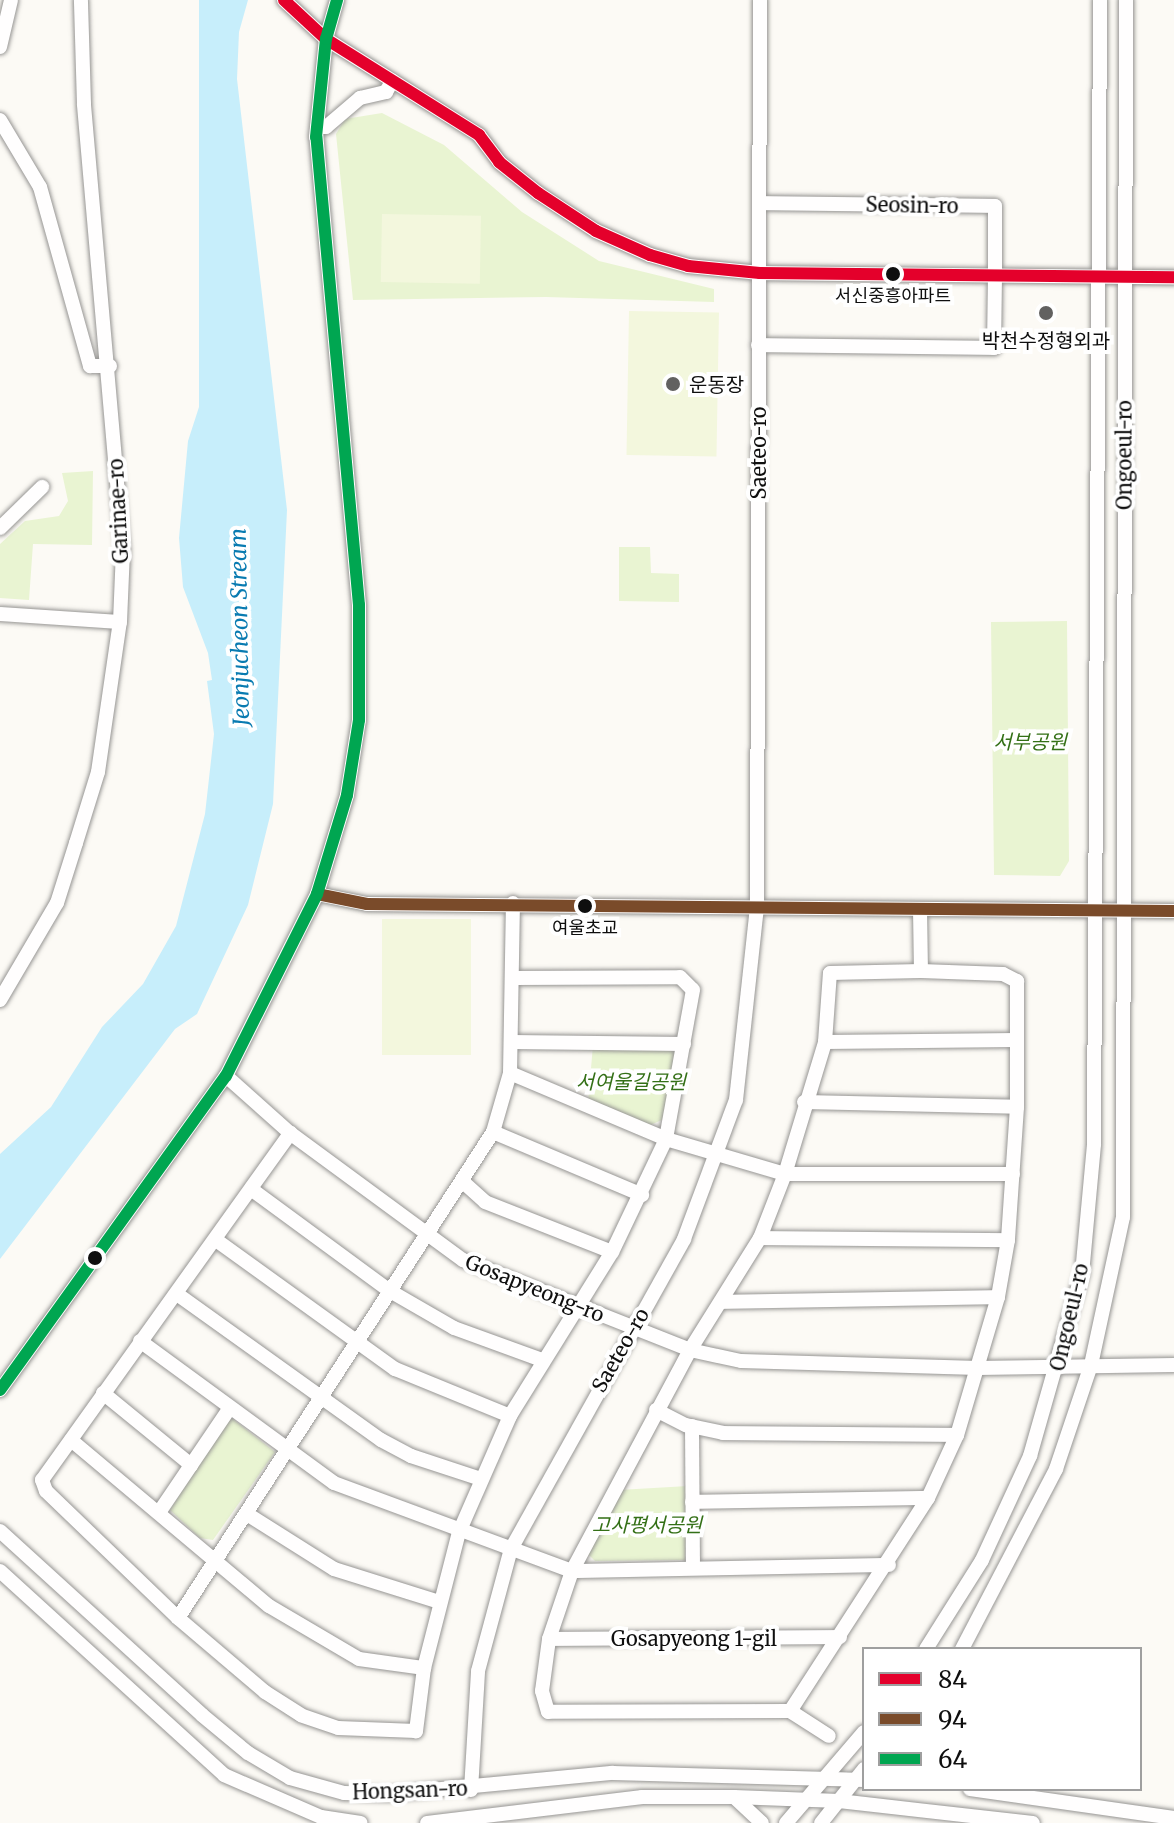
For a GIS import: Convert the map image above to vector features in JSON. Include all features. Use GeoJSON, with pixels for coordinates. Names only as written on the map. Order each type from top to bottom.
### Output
{"type":"FeatureCollection","features":[{"type":"Feature","properties":{"kind":"street"},"geometry":{"type":"LineString","coordinates":[[0,47],[11,0]]}},
{"type":"Feature","properties":{"kind":"street","name":"Garinae-ro"},"geometry":{"type":"LineString","coordinates":[[0,1000],[57,903],[72,858],[98,772],[120,622],[123,551],[110,366],[84,104],[81,0]]}},
{"type":"Feature","properties":{"kind":"street"},"geometry":{"type":"LineString","coordinates":[[284,0],[326,39],[479,135],[499,162],[538,193],[615,241],[688,266],[760,273],[1174,277]]}},
{"type":"Feature","properties":{"kind":"street"},"geometry":{"type":"LineString","coordinates":[[0,1390],[226,1076],[317,894],[347,795],[361,686],[359,605],[319,213],[317,127],[326,39],[337,0]]}},
{"type":"Feature","properties":{"kind":"street","name":"Saeteo-ro"},"geometry":{"type":"LineString","coordinates":[[471,1790],[478,1671],[511,1549],[684,1239],[718,1154],[739,1086],[757,906],[760,0]]}},
{"type":"Feature","properties":{"kind":"street","name":"Ongoeul-ro"},"geometry":{"type":"LineString","coordinates":[[927,1647],[982,1560],[1030,1456],[1059,1365],[1082,1274],[1094,1144],[1100,0]]}},
{"type":"Feature","properties":{"kind":"street","name":"Ongoeul-ro"},"geometry":{"type":"LineString","coordinates":[[963,1647],[1056,1469],[1091,1365],[1123,1217],[1121,910],[1126,0]]}},
{"type":"Feature","properties":{"kind":"street"},"geometry":{"type":"LineString","coordinates":[[317,127],[326,127],[347,104],[386,92],[392,81]]}},
{"type":"Feature","properties":{"kind":"street"},"geometry":{"type":"LineString","coordinates":[[0,120],[40,187],[90,366],[110,366]]}},
{"type":"Feature","properties":{"kind":"street","name":"Seosin-ro"},"geometry":{"type":"LineString","coordinates":[[759,203],[995,206],[995,275]]}},
{"type":"Feature","properties":{"kind":"street"},"geometry":{"type":"LineString","coordinates":[[758,345],[994,348],[995,275]]}},
{"type":"Feature","properties":{"kind":"street"},"geometry":{"type":"LineString","coordinates":[[0,528],[42,487]]}},
{"type":"Feature","properties":{"kind":"street"},"geometry":{"type":"LineString","coordinates":[[0,614],[120,622]]}},
{"type":"Feature","properties":{"kind":"street"},"geometry":{"type":"LineString","coordinates":[[317,894],[367,904],[920,909],[1095,906],[1174,911]]}},
{"type":"Feature","properties":{"kind":"street"},"geometry":{"type":"LineString","coordinates":[[178,1618],[322,1401],[493,1132],[510,1073],[513,903]]}},
{"type":"Feature","properties":{"kind":"street"},"geometry":{"type":"LineString","coordinates":[[920,909],[921,971]]}},
{"type":"Feature","properties":{"kind":"street"},"geometry":{"type":"LineString","coordinates":[[790,1711],[889,1565],[928,1498],[957,1435],[978,1368],[998,1297],[1008,1240],[1013,1174],[1017,1107],[1017,981],[1003,974],[921,971],[830,973],[825,1042],[804,1102],[785,1174],[760,1238],[656,1410],[572,1571],[549,1639],[542,1691],[548,1712],[681,1709],[790,1711],[829,1736]]}},
{"type":"Feature","properties":{"kind":"street"},"geometry":{"type":"LineString","coordinates":[[290,1133],[42,1480],[46,1491],[178,1618],[265,1692],[301,1715],[338,1728],[416,1731],[424,1668],[459,1532],[510,1416],[542,1360],[612,1252],[642,1195],[666,1139],[693,990],[680,977],[513,978]]}},
{"type":"Feature","properties":{"kind":"street"},"geometry":{"type":"LineString","coordinates":[[825,1042],[1016,1040]]}},
{"type":"Feature","properties":{"kind":"street"},"geometry":{"type":"LineString","coordinates":[[512,1042],[684,1044]]}},
{"type":"Feature","properties":{"kind":"street"},"geometry":{"type":"LineString","coordinates":[[510,1073],[666,1139],[785,1174],[1013,1174]]}},
{"type":"Feature","properties":{"kind":"street","name":"Gosapyeong-ro"},"geometry":{"type":"LineString","coordinates":[[226,1076],[290,1133],[463,1260],[690,1350],[741,1361],[978,1368],[1091,1365]]}},
{"type":"Feature","properties":{"kind":"street"},"geometry":{"type":"LineString","coordinates":[[804,1102],[1017,1107]]}},
{"type":"Feature","properties":{"kind":"street"},"geometry":{"type":"LineString","coordinates":[[493,1132],[642,1195]]}},
{"type":"Feature","properties":{"kind":"street"},"geometry":{"type":"LineString","coordinates":[[462,1181],[485,1202],[612,1252]]}},
{"type":"Feature","properties":{"kind":"street"},"geometry":{"type":"LineString","coordinates":[[251,1189],[390,1291],[454,1328],[542,1360]]}},
{"type":"Feature","properties":{"kind":"street"},"geometry":{"type":"LineString","coordinates":[[760,1238],[1008,1240]]}},
{"type":"Feature","properties":{"kind":"street"},"geometry":{"type":"LineString","coordinates":[[216,1240],[419,1382],[510,1416]]}},
{"type":"Feature","properties":{"kind":"street"},"geometry":{"type":"LineString","coordinates":[[177,1294],[322,1401],[381,1440],[411,1456],[481,1479]]}},
{"type":"Feature","properties":{"kind":"street"},"geometry":{"type":"LineString","coordinates":[[722,1302],[998,1297]]}},
{"type":"Feature","properties":{"kind":"street"},"geometry":{"type":"LineString","coordinates":[[140,1341],[286,1453],[372,1501],[572,1571],[889,1565]]}},
{"type":"Feature","properties":{"kind":"street","name":"Ongoeul-ro"},"geometry":{"type":"LineString","coordinates":[[1091,1365],[1174,1365]]}},
{"type":"Feature","properties":{"kind":"street"},"geometry":{"type":"LineString","coordinates":[[103,1393],[191,1465]]}},
{"type":"Feature","properties":{"kind":"street"},"geometry":{"type":"LineString","coordinates":[[160,1511],[229,1409]]}},
{"type":"Feature","properties":{"kind":"street"},"geometry":{"type":"LineString","coordinates":[[656,1410],[692,1426],[723,1433],[957,1435]]}},
{"type":"Feature","properties":{"kind":"street"},"geometry":{"type":"LineString","coordinates":[[692,1426],[693,1567]]}},
{"type":"Feature","properties":{"kind":"street"},"geometry":{"type":"LineString","coordinates":[[71,1440],[302,1627],[359,1659],[424,1668]]}},
{"type":"Feature","properties":{"kind":"street"},"geometry":{"type":"LineString","coordinates":[[692,1502],[928,1498]]}},
{"type":"Feature","properties":{"kind":"street"},"geometry":{"type":"LineString","coordinates":[[247,1514],[334,1569],[439,1602]]}},
{"type":"Feature","properties":{"kind":"street","name":"Hongsan-ro"},"geometry":{"type":"LineString","coordinates":[[0,1531],[202,1715],[248,1753],[290,1778],[344,1793],[471,1790],[613,1773],[823,1778],[861,1776]]}},
{"type":"Feature","properties":{"kind":"street","name":"Hongsan-ro"},"geometry":{"type":"LineString","coordinates":[[0,1571],[224,1775],[321,1817],[361,1823]]}},
{"type":"Feature","properties":{"kind":"street","name":"Gosapyeong 1-gil"},"geometry":{"type":"LineString","coordinates":[[549,1639],[840,1637]]}},
{"type":"Feature","properties":{"kind":"street"},"geometry":{"type":"LineString","coordinates":[[786,1823],[862,1734]]}},
{"type":"Feature","properties":{"kind":"street"},"geometry":{"type":"LineString","coordinates":[[821,1823],[861,1776]]}},
{"type":"Feature","properties":{"kind":"street"},"geometry":{"type":"LineString","coordinates":[[984,1791],[1174,1818]]}},
{"type":"Feature","properties":{"kind":"street","name":"Hongsan-ro"},"geometry":{"type":"LineString","coordinates":[[427,1823],[642,1797],[734,1797],[839,1801],[1033,1823]]}},
{"type":"Feature","properties":{"kind":"street"},"geometry":{"type":"LineString","coordinates":[[734,1797],[762,1823]]}},
{"type":"Feature","properties":{"kind":"green space"},"geometry":{"type":"Polygon","coordinates":[[[382,113],[444,145],[522,212],[599,261],[714,289],[714,302],[546,297],[353,300],[336,134],[345,119],[382,113]]]}},
{"type":"Feature","properties":{"kind":"green space"},"geometry":{"type":"Polygon","coordinates":[[[382,214],[481,216],[480,284],[381,282],[382,214]]]}},
{"type":"Feature","properties":{"kind":"green space","name":"운동장"},"geometry":{"type":"Polygon","coordinates":[[[629,311],[719,313],[716,457],[626,455],[629,311]]]}},
{"type":"Feature","properties":{"kind":"green space"},"geometry":{"type":"Polygon","coordinates":[[[93,471],[92,545],[33,544],[29,600],[0,598],[0,544],[25,521],[59,516],[68,501],[62,473],[93,471]]]}},
{"type":"Feature","properties":{"kind":"green space"},"geometry":{"type":"Polygon","coordinates":[[[619,547],[650,547],[651,573],[679,574],[679,602],[619,601],[619,547]]]}},
{"type":"Feature","properties":{"kind":"green space","name":"서부공원"},"geometry":{"type":"Polygon","coordinates":[[[1067,621],[1069,861],[1060,876],[994,875],[991,622],[1067,621]]]}},
{"type":"Feature","properties":{"kind":"green space"},"geometry":{"type":"Polygon","coordinates":[[[382,919],[471,919],[471,1055],[382,1055],[382,919]]]}},
{"type":"Feature","properties":{"kind":"green space","name":"서여울길공원"},"geometry":{"type":"Polygon","coordinates":[[[593,1045],[670,1046],[677,1052],[664,1119],[648,1126],[588,1103],[593,1045]]]}},
{"type":"Feature","properties":{"kind":"green space"},"geometry":{"type":"Polygon","coordinates":[[[229,1416],[275,1452],[213,1540],[200,1538],[170,1510],[229,1416]]]}},
{"type":"Feature","properties":{"kind":"green space","name":"고사평서공원"},"geometry":{"type":"Polygon","coordinates":[[[688,1486],[685,1560],[595,1561],[585,1551],[619,1490],[688,1486]]]}},
{"type":"Feature","properties":{"kind":"water","name":"Jeonjucheon Stream"},"geometry":{"type":"Polygon","coordinates":[[[199,0],[248,0],[239,32],[237,79],[287,510],[273,804],[248,905],[197,1014],[175,1029],[0,1259],[0,1154],[51,1107],[102,1027],[143,984],[176,926],[205,814],[214,734],[207,681],[212,680],[208,653],[183,587],[179,538],[188,441],[199,407],[199,0]]]}},
{"type":"Feature","properties":{"kind":"transit line","name":"84"},"geometry":{"type":"LineString","coordinates":[[284,0],[326,39],[479,135],[499,162],[538,193],[596,231],[650,255],[688,266],[760,273],[1174,277]]}},
{"type":"Feature","properties":{"kind":"transit line","name":"64"},"geometry":{"type":"LineString","coordinates":[[0,1390],[226,1076],[317,894],[347,795],[359,720],[359,605],[316,137],[326,39],[337,0]]}},
{"type":"Feature","properties":{"kind":"transit line","name":"94"},"geometry":{"type":"LineString","coordinates":[[317,894],[367,904],[1174,911]]}},
{"type":"Feature","properties":{"kind":"place","name":"서신중흥아파트"},"geometry":{"type":"Point","coordinates":[893,274]}},
{"type":"Feature","properties":{"kind":"place","name":"박천수정형외과"},"geometry":{"type":"Point","coordinates":[1046,313]}},
{"type":"Feature","properties":{"kind":"place","name":"운동장"},"geometry":{"type":"Point","coordinates":[673,384]}},
{"type":"Feature","properties":{"kind":"place","name":"여울초교"},"geometry":{"type":"Point","coordinates":[585,906]}}]}
